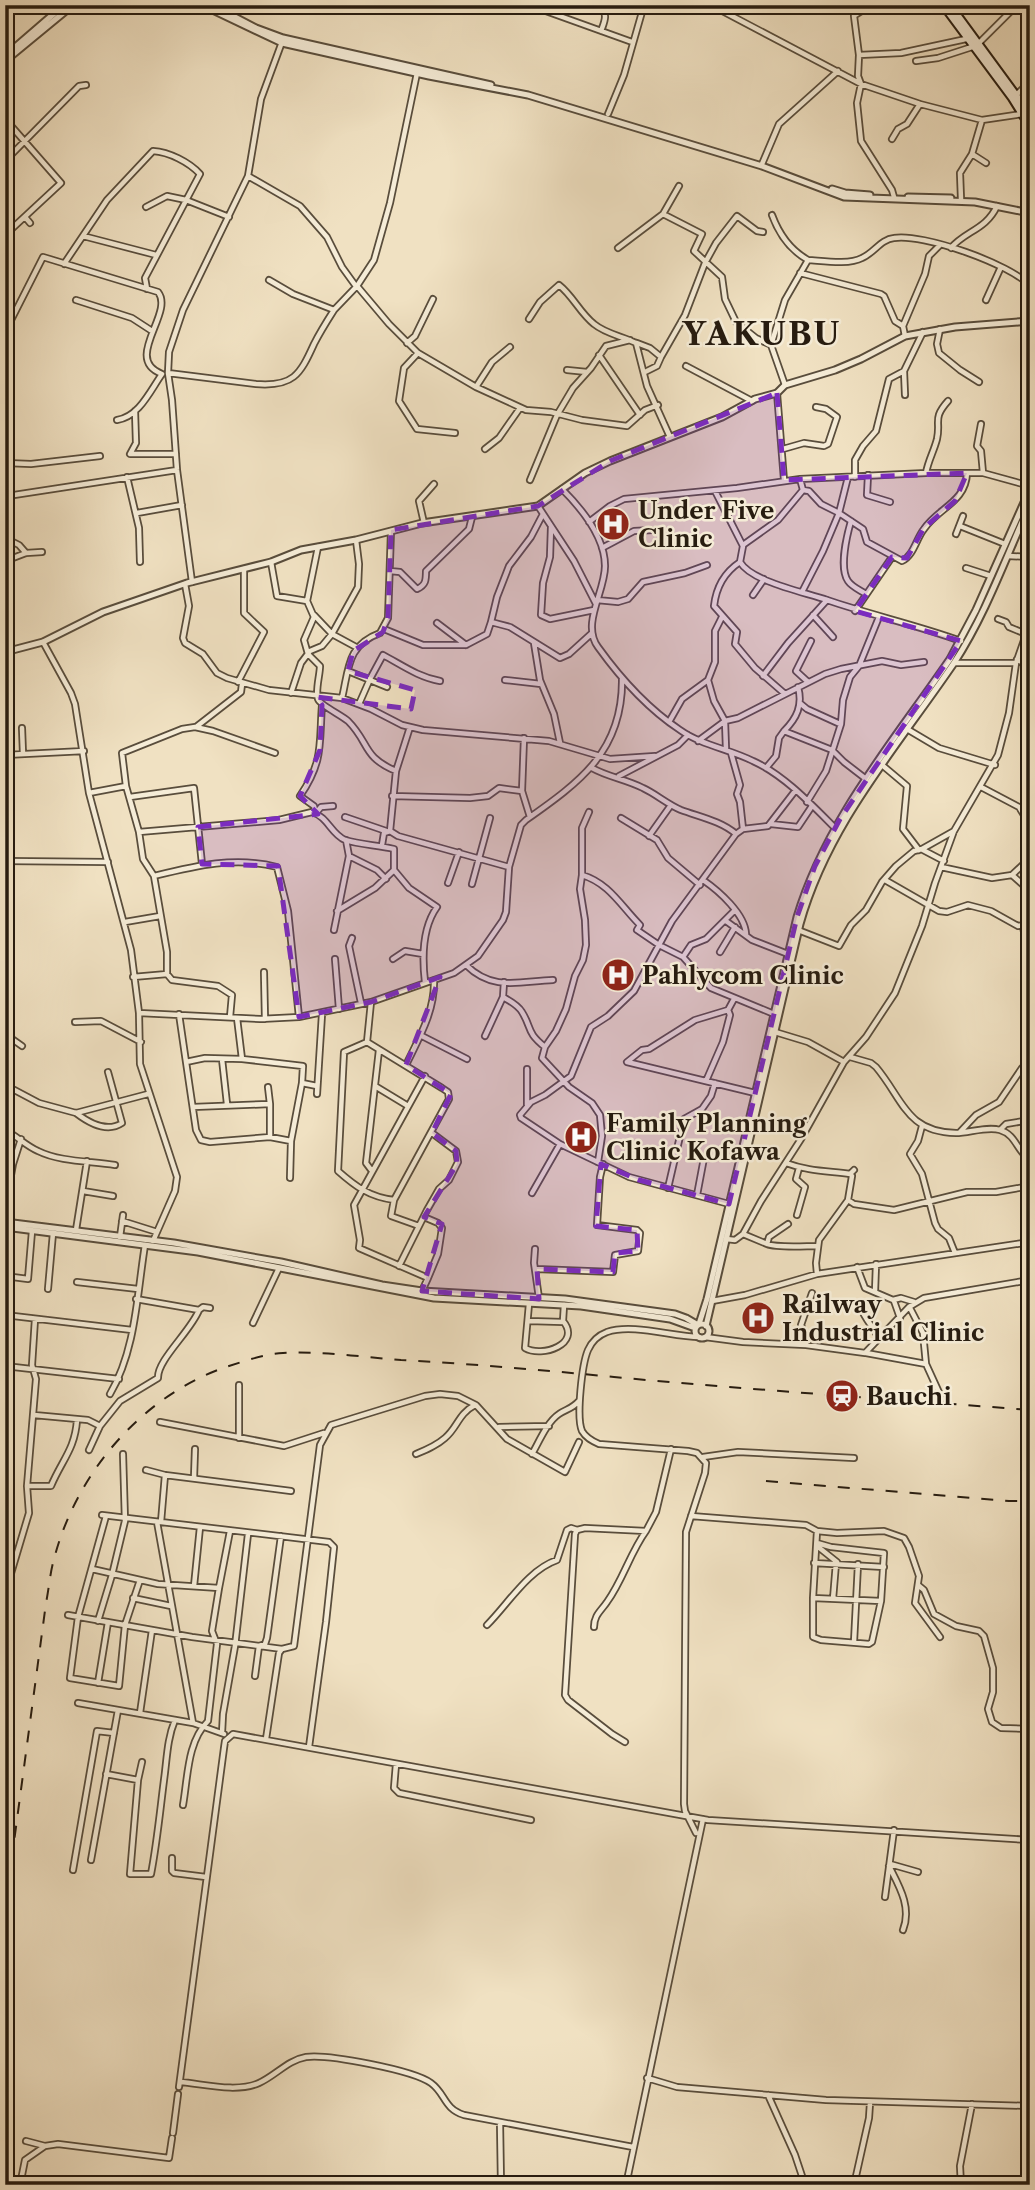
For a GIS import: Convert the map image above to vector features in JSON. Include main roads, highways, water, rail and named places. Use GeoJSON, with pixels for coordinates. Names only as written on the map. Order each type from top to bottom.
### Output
{"type":"FeatureCollection","features":[{"type":"Feature","properties":{"kind":"main road"},"geometry":{"type":"LineString","coordinates":[[943,5],[966,39],[975,45],[1016,95],[1030,118]]}},
{"type":"Feature","properties":{"kind":"main road"},"geometry":{"type":"LineString","coordinates":[[950,5],[1030,127]]}},
{"type":"Feature","properties":{"kind":"railway"},"geometry":{"type":"LineString","coordinates":[[5,1909],[46,1603],[53,1564],[64,1528],[95,1469],[116,1443],[139,1419],[193,1381],[223,1368],[260,1357],[283,1353],[312,1353],[1030,1410]]}},
{"type":"Feature","properties":{"kind":"railway"},"geometry":{"type":"LineString","coordinates":[[766,1481],[1030,1501]]}},
{"type":"Feature","properties":{"kind":"place","name":"Under Five Clinic"},"geometry":{"type":"Point","coordinates":[613,524]}},
{"type":"Feature","properties":{"kind":"place","name":"Pahlycom Clinic"},"geometry":{"type":"Point","coordinates":[618,975]}},
{"type":"Feature","properties":{"kind":"place","name":"Family Planning Clinic Kofawa"},"geometry":{"type":"Point","coordinates":[581,1137]}},
{"type":"Feature","properties":{"kind":"place","name":"Railway Industrial Clinic"},"geometry":{"type":"Point","coordinates":[758,1318]}},
{"type":"Feature","properties":{"kind":"place","name":"Bauchi"},"geometry":{"type":"Point","coordinates":[842,1396]}},
{"type":"Feature","properties":{"kind":"district","name":"YAKUBU"},"geometry":{"type":"Point","coordinates":[762,333]}}]}
